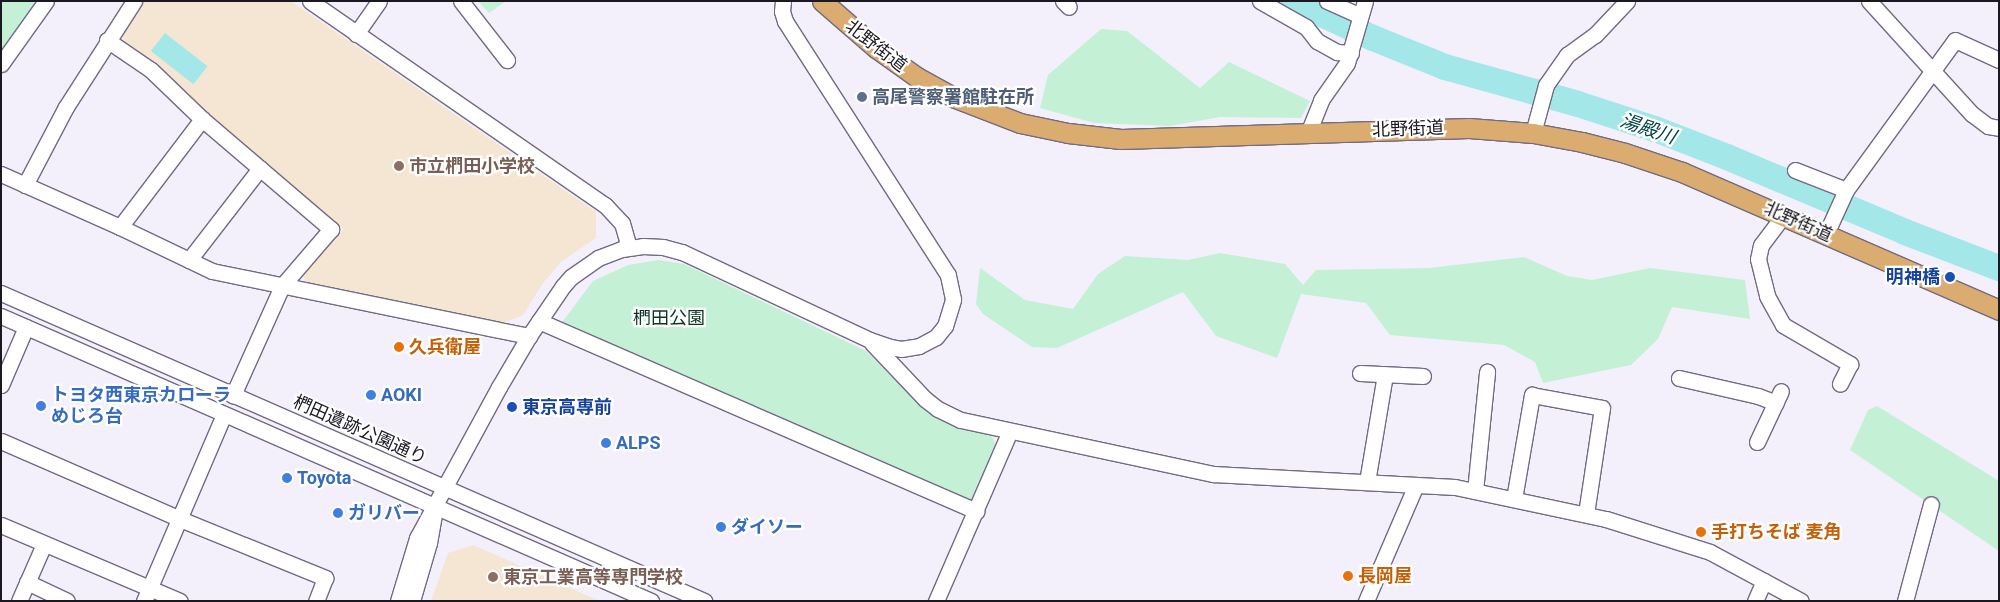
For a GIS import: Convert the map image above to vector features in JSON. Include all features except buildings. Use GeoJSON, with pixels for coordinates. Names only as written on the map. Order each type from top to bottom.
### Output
{"type":"FeatureCollection","features":[{"type":"Feature","properties":{"kind":"main road","name":"北野街道"},"geometry":{"type":"LineString","coordinates":[[822,1],[876,48],[917,77],[962,101],[1020,123],[1068,133],[1121,139],[1469,128],[1533,133],[1582,142],[1682,172],[1999,310]]}},
{"type":"Feature","properties":{"kind":"street"},"geometry":{"type":"LineString","coordinates":[[1,64],[46,1]]}},
{"type":"Feature","properties":{"kind":"street"},"geometry":{"type":"LineString","coordinates":[[310,1],[605,205],[622,223],[629,247]]}},
{"type":"Feature","properties":{"kind":"street"},"geometry":{"type":"LineString","coordinates":[[356,34],[379,1]]}},
{"type":"Feature","properties":{"kind":"street"},"geometry":{"type":"LineString","coordinates":[[461,1],[506,60]]}},
{"type":"Feature","properties":{"kind":"street"},"geometry":{"type":"LineString","coordinates":[[398,601],[417,538],[529,336],[538,321],[572,277],[598,258],[629,247],[656,246],[682,252],[870,340],[901,349],[915,348],[930,342],[942,330],[949,318],[953,299],[951,284],[931,247],[785,21],[782,11],[783,1]]}},
{"type":"Feature","properties":{"kind":"street"},"geometry":{"type":"LineString","coordinates":[[1260,1],[1306,27],[1317,41],[1337,52],[1352,49]]}},
{"type":"Feature","properties":{"kind":"street"},"geometry":{"type":"LineString","coordinates":[[1328,1],[1360,18]]}},
{"type":"Feature","properties":{"kind":"street"},"geometry":{"type":"LineString","coordinates":[[1308,133],[1321,100],[1347,63],[1365,1]]}},
{"type":"Feature","properties":{"kind":"street"},"geometry":{"type":"LineString","coordinates":[[1533,133],[1546,85],[1567,55],[1595,35],[1627,1]]}},
{"type":"Feature","properties":{"kind":"street"},"geometry":{"type":"LineString","coordinates":[[1869,1],[1931,72],[1972,114],[1988,126],[1999,128]]}},
{"type":"Feature","properties":{"kind":"street"},"geometry":{"type":"LineString","coordinates":[[25,185],[66,107],[131,2]]}},
{"type":"Feature","properties":{"kind":"street"},"geometry":{"type":"LineString","coordinates":[[107,40],[151,70],[202,119],[331,229],[282,286],[233,395]]}},
{"type":"Feature","properties":{"kind":"street"},"geometry":{"type":"LineString","coordinates":[[1826,234],[1845,192],[1956,40],[1999,60]]}},
{"type":"Feature","properties":{"kind":"street"},"geometry":{"type":"LineString","coordinates":[[120,227],[202,119]]}},
{"type":"Feature","properties":{"kind":"street"},"geometry":{"type":"LineString","coordinates":[[189,260],[260,168]]}},
{"type":"Feature","properties":{"kind":"street"},"geometry":{"type":"LineString","coordinates":[[1795,170],[1845,192]]}},
{"type":"Feature","properties":{"kind":"street"},"geometry":{"type":"LineString","coordinates":[[1,174],[120,227],[212,272],[529,336]]}},
{"type":"Feature","properties":{"kind":"street"},"geometry":{"type":"LineString","coordinates":[[1783,216],[1762,245],[1758,259],[1767,296],[1783,325],[1850,364],[1840,384]]}},
{"type":"Feature","properties":{"kind":"street","name":"椚田遺跡公園通り"},"geometry":{"type":"LineString","coordinates":[[1,293],[704,601]]}},
{"type":"Feature","properties":{"kind":"street"},"geometry":{"type":"LineString","coordinates":[[1,316],[651,601]]}},
{"type":"Feature","properties":{"kind":"street"},"geometry":{"type":"LineString","coordinates":[[538,321],[976,511]]}},
{"type":"Feature","properties":{"kind":"street"},"geometry":{"type":"LineString","coordinates":[[1,385],[26,327]]}},
{"type":"Feature","properties":{"kind":"street"},"geometry":{"type":"LineString","coordinates":[[870,340],[916,390],[938,409],[961,420],[1213,474],[1416,485],[1475,491],[1586,514],[1628,524],[1710,552],[1801,601]]}},
{"type":"Feature","properties":{"kind":"street"},"geometry":{"type":"LineString","coordinates":[[1475,491],[1487,372]]}},
{"type":"Feature","properties":{"kind":"street"},"geometry":{"type":"LineString","coordinates":[[1360,373],[1423,376]]}},
{"type":"Feature","properties":{"kind":"street"},"geometry":{"type":"LineString","coordinates":[[1366,482],[1385,374]]}},
{"type":"Feature","properties":{"kind":"street"},"geometry":{"type":"LineString","coordinates":[[1678,378],[1758,396],[1778,397],[1757,442]]}},
{"type":"Feature","properties":{"kind":"street"},"geometry":{"type":"LineString","coordinates":[[1514,499],[1532,395],[1602,408],[1586,514]]}},
{"type":"Feature","properties":{"kind":"street"},"geometry":{"type":"LineString","coordinates":[[146,594],[224,414]]}},
{"type":"Feature","properties":{"kind":"street"},"geometry":{"type":"LineString","coordinates":[[936,601],[1010,431]]}},
{"type":"Feature","properties":{"kind":"street"},"geometry":{"type":"LineString","coordinates":[[1,441],[180,519],[325,578],[316,601]]}},
{"type":"Feature","properties":{"kind":"street"},"geometry":{"type":"LineString","coordinates":[[1366,601],[1416,485]]}},
{"type":"Feature","properties":{"kind":"street"},"geometry":{"type":"LineString","coordinates":[[1905,601],[1931,504]]}},
{"type":"Feature","properties":{"kind":"street"},"geometry":{"type":"LineString","coordinates":[[412,601],[429,543],[435,507]]}},
{"type":"Feature","properties":{"kind":"street"},"geometry":{"type":"LineString","coordinates":[[1,525],[146,594],[180,601]]}},
{"type":"Feature","properties":{"kind":"street"},"geometry":{"type":"LineString","coordinates":[[19,601],[44,544]]}},
{"type":"Feature","properties":{"kind":"street"},"geometry":{"type":"LineString","coordinates":[[1755,601],[1764,581]]}},
{"type":"Feature","properties":{"kind":"street"},"geometry":{"type":"LineString","coordinates":[[27,582],[67,601]]}},
{"type":"Feature","properties":{"kind":"shaded area","name":"市立椚田小学校"},"geometry":{"type":"Polygon","coordinates":[[[145,1],[291,1],[596,212],[596,238],[562,261],[543,283],[523,315],[503,323],[306,283],[302,274],[344,229],[124,43],[122,34],[145,1]]]}},
{"type":"Feature","properties":{"kind":"shaded area","name":"東京工業高等専門学校"},"geometry":{"type":"Polygon","coordinates":[[[473,545],[600,601],[431,601],[448,553],[473,545]]]}},
{"type":"Feature","properties":{"kind":"green space"},"geometry":{"type":"Polygon","coordinates":[[[1,1],[38,1],[1,56],[1,1]]]}},
{"type":"Feature","properties":{"kind":"green space"},"geometry":{"type":"Polygon","coordinates":[[[478,1],[506,1],[489,13],[478,1]]]}},
{"type":"Feature","properties":{"kind":"green space"},"geometry":{"type":"Polygon","coordinates":[[[1101,29],[1127,31],[1200,88],[1229,62],[1310,101],[1301,118],[1220,117],[1170,126],[1094,123],[1040,108],[1048,75],[1101,29]]]}},
{"type":"Feature","properties":{"kind":"green space"},"geometry":{"type":"Polygon","coordinates":[[[1220,253],[1285,264],[1303,285],[1316,270],[1429,268],[1524,257],[1567,276],[1592,280],[1650,268],[1745,280],[1750,319],[1672,307],[1658,339],[1631,365],[1543,383],[1535,362],[1504,345],[1390,335],[1366,303],[1301,294],[1277,358],[1216,336],[1183,292],[1057,348],[1032,347],[983,314],[976,304],[980,268],[1025,300],[1073,309],[1098,274],[1125,256],[1188,260],[1220,253]]]}},
{"type":"Feature","properties":{"kind":"green space","name":"椚田公園"},"geometry":{"type":"Polygon","coordinates":[[[658,260],[684,264],[866,351],[924,409],[935,417],[993,437],[996,448],[969,509],[557,329],[593,281],[628,265],[658,260]]]}},
{"type":"Feature","properties":{"kind":"green space"},"geometry":{"type":"Polygon","coordinates":[[[1877,406],[1999,481],[1999,551],[1850,450],[1868,410],[1877,406]]]}},
{"type":"Feature","properties":{"kind":"water"},"geometry":{"type":"Polygon","coordinates":[[[165,33],[208,66],[193,84],[151,51],[165,33]]]}},
{"type":"Feature","properties":{"kind":"waterway","name":"湯殿川"},"geometry":{"type":"LineString","coordinates":[[1294,1],[1373,38],[1445,67],[1578,104],[1655,129],[1727,157],[1905,232],[1999,268]]}},
{"type":"Feature","properties":{"kind":"place","name":"高尾警察署館駐在所"},"geometry":{"type":"Point","coordinates":[862,97]}},
{"type":"Feature","properties":{"kind":"place","name":"市立椚田小学校"},"geometry":{"type":"Point","coordinates":[399,166]}},
{"type":"Feature","properties":{"kind":"place","name":"明神橋"},"geometry":{"type":"Point","coordinates":[1950,277]}},
{"type":"Feature","properties":{"kind":"place","name":"久兵衛屋"},"geometry":{"type":"Point","coordinates":[399,347]}},
{"type":"Feature","properties":{"kind":"place","name":"AOKI"},"geometry":{"type":"Point","coordinates":[371,395]}},
{"type":"Feature","properties":{"kind":"place","name":"トヨタ西東京カローラ めじろ台"},"geometry":{"type":"Point","coordinates":[41,406]}},
{"type":"Feature","properties":{"kind":"place","name":"東京高専前"},"geometry":{"type":"Point","coordinates":[512,407]}},
{"type":"Feature","properties":{"kind":"place","name":"ALPS"},"geometry":{"type":"Point","coordinates":[606,443]}},
{"type":"Feature","properties":{"kind":"place","name":"Toyota"},"geometry":{"type":"Point","coordinates":[287,478]}},
{"type":"Feature","properties":{"kind":"place","name":"ガリバー"},"geometry":{"type":"Point","coordinates":[338,513]}},
{"type":"Feature","properties":{"kind":"place","name":"ダイソー"},"geometry":{"type":"Point","coordinates":[721,527]}},
{"type":"Feature","properties":{"kind":"place","name":"手打ちそば 麦角"},"geometry":{"type":"Point","coordinates":[1701,532]}},
{"type":"Feature","properties":{"kind":"place","name":"長岡屋"},"geometry":{"type":"Point","coordinates":[1348,576]}},
{"type":"Feature","properties":{"kind":"place","name":"東京工業高等専門学校"},"geometry":{"type":"Point","coordinates":[493,577]}}]}
